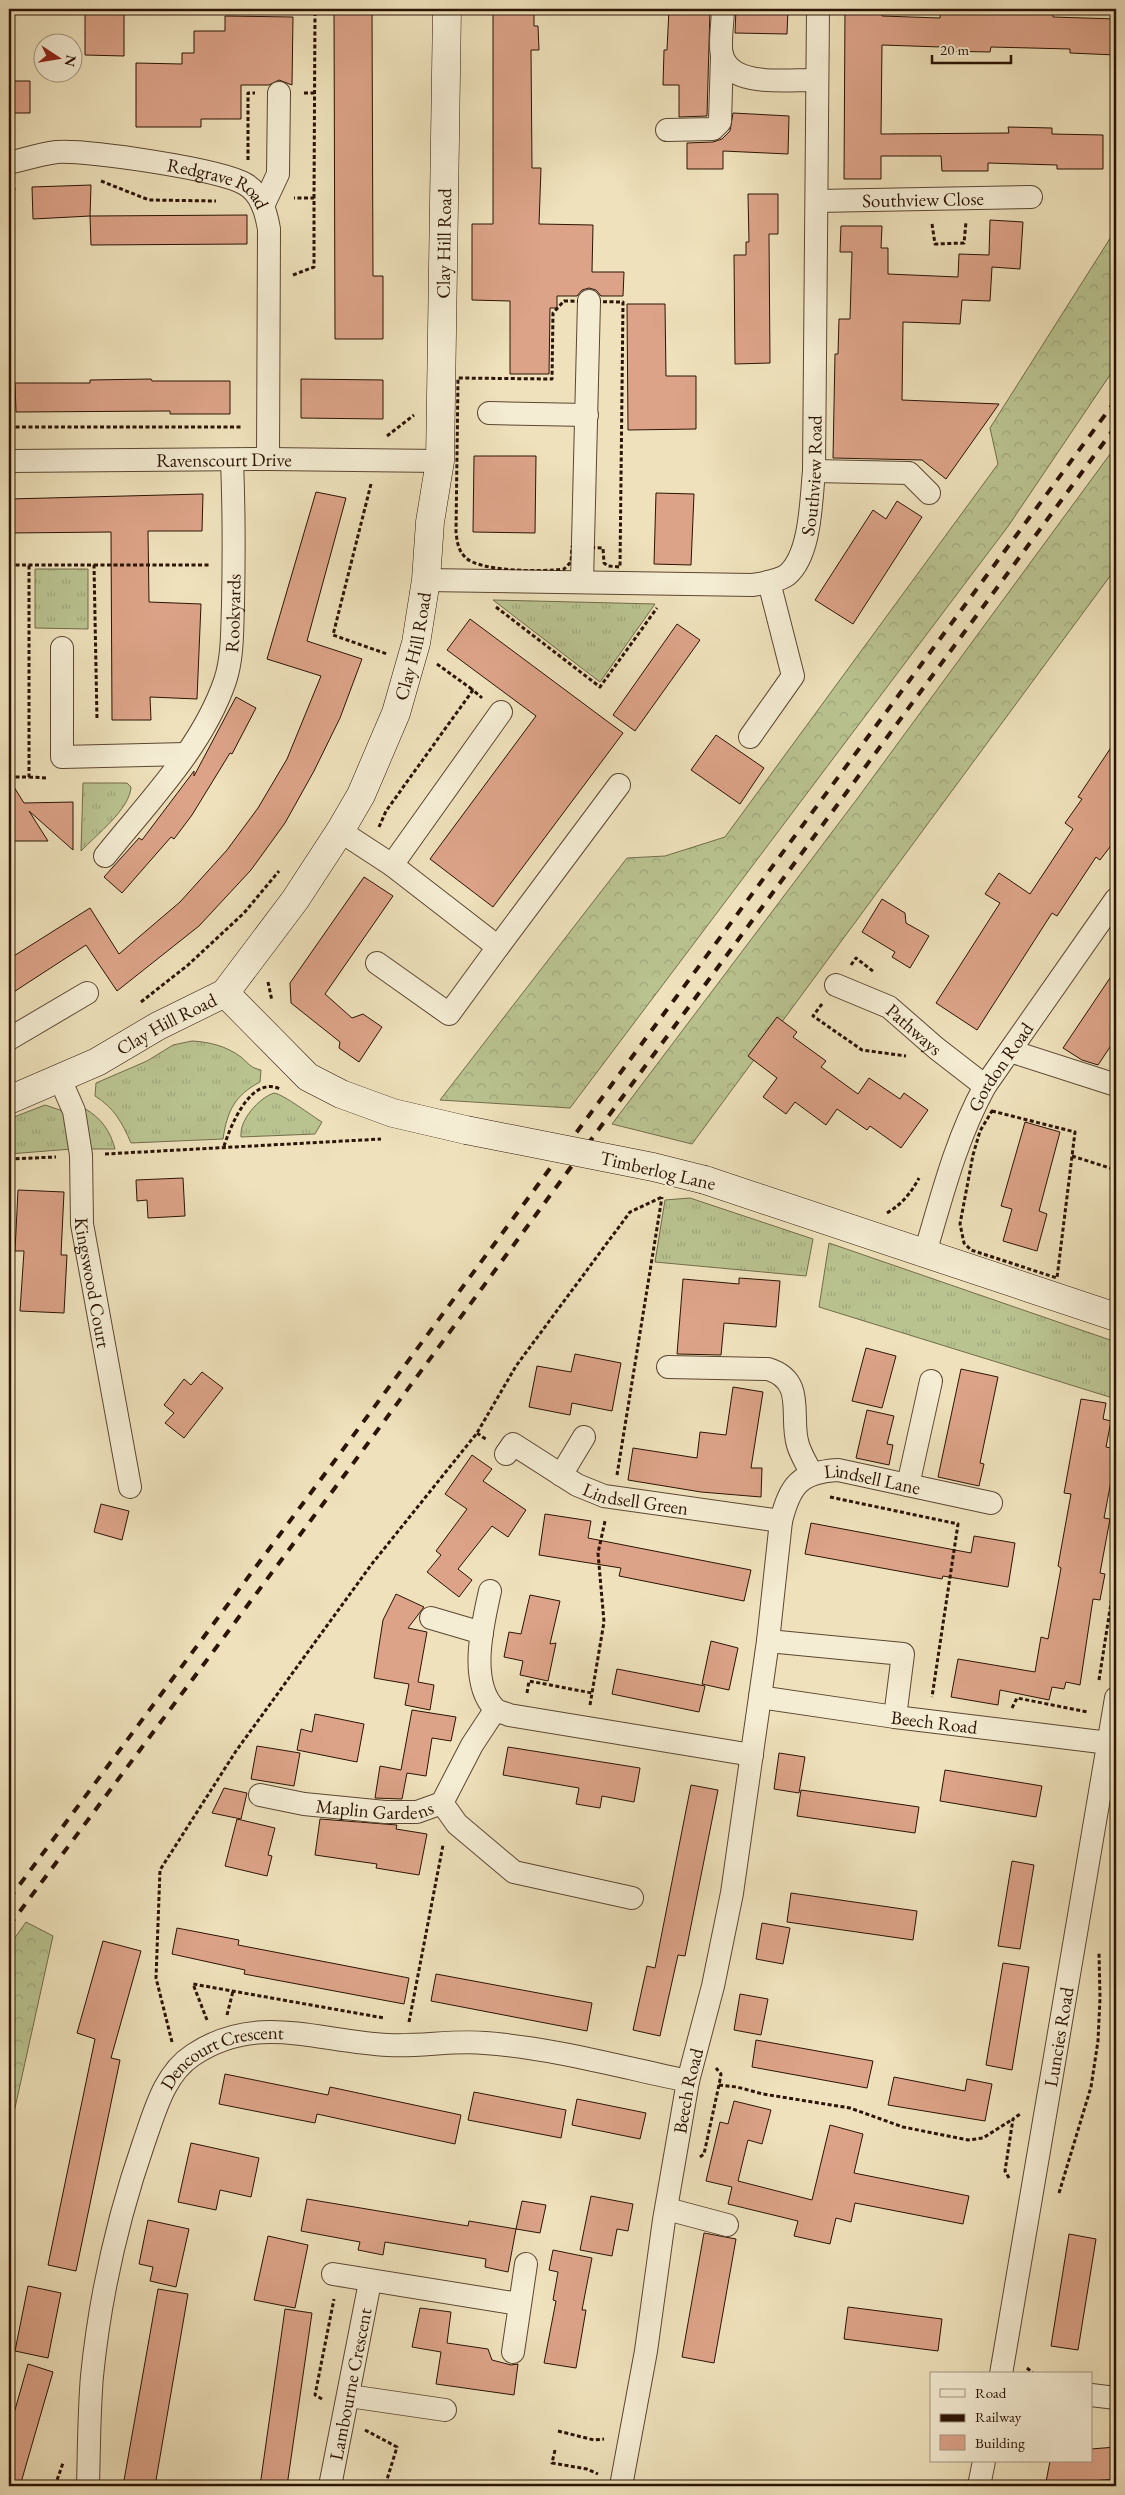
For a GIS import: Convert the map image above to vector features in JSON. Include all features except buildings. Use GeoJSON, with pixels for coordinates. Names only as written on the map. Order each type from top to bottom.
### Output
{"type":"FeatureCollection","features":[{"type":"Feature","properties":{"kind":"main road","name":"Clay Hill Road"},"geometry":{"type":"LineString","coordinates":[[9,1100],[97,1062],[158,1026],[225,994],[295,900],[340,832],[361,795],[396,712],[416,644],[426,580],[430,522],[440,461],[447,9]]}},
{"type":"Feature","properties":{"kind":"main road","name":"Timberlog Lane"},"geometry":{"type":"LineString","coordinates":[[225,994],[308,1077],[341,1094],[393,1113],[466,1130],[653,1167],[705,1180],[1116,1317]]}},
{"type":"Feature","properties":{"kind":"street"},"geometry":{"type":"LineString","coordinates":[[667,130],[714,130],[720,122],[724,9]]}},
{"type":"Feature","properties":{"kind":"street","name":"Southview Road"},"geometry":{"type":"LineString","coordinates":[[426,580],[737,585],[769,582],[786,575],[799,559],[806,538],[814,471],[818,9]]}},
{"type":"Feature","properties":{"kind":"street"},"geometry":{"type":"LineString","coordinates":[[722,55],[738,75],[750,79],[817,80]]}},
{"type":"Feature","properties":{"kind":"street"},"geometry":{"type":"LineString","coordinates":[[263,206],[278,174],[279,93]]}},
{"type":"Feature","properties":{"kind":"street","name":"Redgrave Road"},"geometry":{"type":"LineString","coordinates":[[9,163],[58,152],[80,153],[196,170],[245,184],[257,195],[263,206],[269,229],[268,459]]}},
{"type":"Feature","properties":{"kind":"street","name":"Southview Close"},"geometry":{"type":"LineString","coordinates":[[817,201],[1031,197]]}},
{"type":"Feature","properties":{"kind":"street"},"geometry":{"type":"LineString","coordinates":[[582,582],[589,301]]}},
{"type":"Feature","properties":{"kind":"street"},"geometry":{"type":"LineString","coordinates":[[488,413],[587,415]]}},
{"type":"Feature","properties":{"kind":"street","name":"Ravenscourt Drive"},"geometry":{"type":"LineString","coordinates":[[9,460],[232,461],[268,459],[440,461]]}},
{"type":"Feature","properties":{"kind":"street","name":"Rookyards"},"geometry":{"type":"LineString","coordinates":[[105,856],[186,754],[210,716],[226,680],[231,646],[235,535],[232,461]]}},
{"type":"Feature","properties":{"kind":"street"},"geometry":{"type":"LineString","coordinates":[[814,471],[909,474],[929,493]]}},
{"type":"Feature","properties":{"kind":"street"},"geometry":{"type":"LineString","coordinates":[[750,737],[793,676],[769,582]]}},
{"type":"Feature","properties":{"kind":"street"},"geometry":{"type":"LineString","coordinates":[[62,648],[62,757],[186,754]]}},
{"type":"Feature","properties":{"kind":"street"},"geometry":{"type":"LineString","coordinates":[[392,865],[501,712]]}},
{"type":"Feature","properties":{"kind":"street"},"geometry":{"type":"LineString","coordinates":[[377,963],[448,1014],[619,785]]}},
{"type":"Feature","properties":{"kind":"street"},"geometry":{"type":"LineString","coordinates":[[340,832],[392,865],[498,947]]}},
{"type":"Feature","properties":{"kind":"street","name":"Gordon Road"},"geometry":{"type":"LineString","coordinates":[[925,1253],[960,1139],[986,1086],[1116,898]]}},
{"type":"Feature","properties":{"kind":"street","name":"Pathways"},"geometry":{"type":"LineString","coordinates":[[836,985],[889,1007],[936,1048],[986,1086]]}},
{"type":"Feature","properties":{"kind":"street"},"geometry":{"type":"LineString","coordinates":[[9,1039],[87,993]]}},
{"type":"Feature","properties":{"kind":"street"},"geometry":{"type":"LineString","coordinates":[[1010,1051],[1116,1086]]}},
{"type":"Feature","properties":{"kind":"street","name":"Kingswood Court"},"geometry":{"type":"LineString","coordinates":[[60,1079],[74,1111],[81,1155],[82,1224],[130,1487]]}},
{"type":"Feature","properties":{"kind":"street"},"geometry":{"type":"LineString","coordinates":[[668,1367],[768,1369],[778,1372],[788,1381],[793,1395],[797,1444],[811,1473]]}},
{"type":"Feature","properties":{"kind":"street"},"geometry":{"type":"LineString","coordinates":[[908,1484],[931,1381]]}},
{"type":"Feature","properties":{"kind":"street"},"geometry":{"type":"LineString","coordinates":[[561,1475],[584,1437]]}},
{"type":"Feature","properties":{"kind":"street","name":"Lindsell Green"},"geometry":{"type":"LineString","coordinates":[[506,1454],[513,1444],[577,1485],[604,1496],[781,1521]]}},
{"type":"Feature","properties":{"kind":"street","name":"Lindsell Lane"},"geometry":{"type":"LineString","coordinates":[[781,1521],[792,1489],[811,1473],[820,1471],[849,1472],[990,1502]]}},
{"type":"Feature","properties":{"kind":"street","name":"Beech Road"},"geometry":{"type":"LineString","coordinates":[[611,2481],[646,2351],[688,2081],[713,1986],[732,1893],[768,1641],[781,1521]]}},
{"type":"Feature","properties":{"kind":"street"},"geometry":{"type":"LineString","coordinates":[[490,1591],[482,1633],[480,1674],[485,1694],[495,1710],[509,1715],[752,1755]]}},
{"type":"Feature","properties":{"kind":"street"},"geometry":{"type":"LineString","coordinates":[[431,1618],[482,1633]]}},
{"type":"Feature","properties":{"kind":"street"},"geometry":{"type":"LineString","coordinates":[[768,1641],[903,1654],[895,1717]]}},
{"type":"Feature","properties":{"kind":"street","name":"Beech Road"},"geometry":{"type":"LineString","coordinates":[[760,1697],[895,1717],[1109,1743]]}},
{"type":"Feature","properties":{"kind":"street","name":"Luncies Road"},"geometry":{"type":"LineString","coordinates":[[1001,2372],[1116,1698]]}},
{"type":"Feature","properties":{"kind":"street","name":"Maplin Gardens"},"geometry":{"type":"LineString","coordinates":[[260,1795],[304,1804],[385,1812],[417,1812],[446,1808],[472,1745],[495,1710]]}},
{"type":"Feature","properties":{"kind":"street"},"geometry":{"type":"LineString","coordinates":[[446,1808],[465,1832],[514,1872],[632,1898]]}},
{"type":"Feature","properties":{"kind":"street","name":"Dencourt Crescent"},"geometry":{"type":"LineString","coordinates":[[88,2486],[92,2377],[99,2322],[125,2200],[156,2107],[173,2074],[191,2056],[218,2041],[244,2033],[274,2030],[391,2045],[484,2043],[562,2054],[688,2081]]}},
{"type":"Feature","properties":{"kind":"street"},"geometry":{"type":"LineString","coordinates":[[667,2209],[727,2225]]}},
{"type":"Feature","properties":{"kind":"street"},"geometry":{"type":"LineString","coordinates":[[513,2352],[526,2264]]}},
{"type":"Feature","properties":{"kind":"street","name":"Lambourne Crescent"},"geometry":{"type":"LineString","coordinates":[[333,2274],[370,2282],[519,2304]]}},
{"type":"Feature","properties":{"kind":"street","name":"Lambourne Crescent"},"geometry":{"type":"LineString","coordinates":[[330,2486],[356,2397],[370,2282]]}},
{"type":"Feature","properties":{"kind":"street"},"geometry":{"type":"LineString","coordinates":[[1092,2394],[1116,2398]]}},
{"type":"Feature","properties":{"kind":"street"},"geometry":{"type":"LineString","coordinates":[[356,2397],[445,2410]]}},
{"type":"Feature","properties":{"kind":"street"},"geometry":{"type":"LineString","coordinates":[[979,2486],[984,2462]]}},
{"type":"Feature","properties":{"kind":"path"},"geometry":{"type":"LineString","coordinates":[[290,276],[314,267],[315,9]]}},
{"type":"Feature","properties":{"kind":"path"},"geometry":{"type":"LineString","coordinates":[[1104,9],[1116,15]]}},
{"type":"Feature","properties":{"kind":"path"},"geometry":{"type":"LineString","coordinates":[[248,168],[248,93],[315,93]]}},
{"type":"Feature","properties":{"kind":"path"},"geometry":{"type":"LineString","coordinates":[[98,180],[149,200],[220,202]]}},
{"type":"Feature","properties":{"kind":"path"},"geometry":{"type":"LineString","coordinates":[[9,192],[17,187]]}},
{"type":"Feature","properties":{"kind":"path"},"geometry":{"type":"LineString","coordinates":[[290,198],[314,198]]}},
{"type":"Feature","properties":{"kind":"path"},"geometry":{"type":"LineString","coordinates":[[564,301],[623,302],[620,567],[608,566],[604,563],[603,548],[583,547],[572,548],[571,562],[564,568],[555,570],[484,567],[464,556],[458,543],[456,532],[458,378],[552,379],[553,313],[564,301]]}},
{"type":"Feature","properties":{"kind":"path"},"geometry":{"type":"LineString","coordinates":[[385,437],[415,414]]}},
{"type":"Feature","properties":{"kind":"path"},"geometry":{"type":"LineString","coordinates":[[9,427],[246,427]]}},
{"type":"Feature","properties":{"kind":"path"},"geometry":{"type":"LineString","coordinates":[[372,478],[334,635],[387,654]]}},
{"type":"Feature","properties":{"kind":"path"},"geometry":{"type":"LineString","coordinates":[[9,565],[213,564]]}},
{"type":"Feature","properties":{"kind":"path"},"geometry":{"type":"LineString","coordinates":[[9,777],[29,777],[29,565]]}},
{"type":"Feature","properties":{"kind":"path"},"geometry":{"type":"LineString","coordinates":[[94,565],[96,720]]}},
{"type":"Feature","properties":{"kind":"path"},"geometry":{"type":"LineString","coordinates":[[489,602],[600,687],[662,600]]}},
{"type":"Feature","properties":{"kind":"path"},"geometry":{"type":"LineString","coordinates":[[385,660],[390,645]]}},
{"type":"Feature","properties":{"kind":"path"},"geometry":{"type":"LineString","coordinates":[[136,1006],[188,965],[244,913],[281,869]]}},
{"type":"Feature","properties":{"kind":"path"},"geometry":{"type":"LineString","coordinates":[[270,976],[268,990],[272,1001],[278,1008]]}},
{"type":"Feature","properties":{"kind":"path"},"geometry":{"type":"LineString","coordinates":[[224,1146],[233,1120],[257,1091],[267,1086],[276,1087],[286,1092]]}},
{"type":"Feature","properties":{"kind":"path"},"geometry":{"type":"LineString","coordinates":[[992,1111],[1075,1132],[1072,1156],[1058,1278],[971,1250],[964,1243],[960,1224],[973,1155],[980,1132],[992,1111]]}},
{"type":"Feature","properties":{"kind":"path"},"geometry":{"type":"LineString","coordinates":[[124,1152],[387,1137],[378,1133]]}},
{"type":"Feature","properties":{"kind":"path"},"geometry":{"type":"LineString","coordinates":[[1072,1156],[1113,1169],[1116,1160]]}},
{"type":"Feature","properties":{"kind":"path"},"geometry":{"type":"LineString","coordinates":[[172,2045],[156,1978],[160,1870],[236,1751],[359,1581],[477,1433],[516,1366],[630,1212],[662,1197],[670,1196]]}},
{"type":"Feature","properties":{"kind":"path"},"geometry":{"type":"LineString","coordinates":[[616,1483],[662,1197]]}},
{"type":"Feature","properties":{"kind":"path"},"geometry":{"type":"LineString","coordinates":[[477,1433],[506,1454]]}},
{"type":"Feature","properties":{"kind":"path"},"geometry":{"type":"LineString","coordinates":[[820,1495],[958,1524],[932,1698]]}},
{"type":"Feature","properties":{"kind":"path"},"geometry":{"type":"LineString","coordinates":[[589,1712],[604,1622],[598,1553],[605,1519]]}},
{"type":"Feature","properties":{"kind":"path"},"geometry":{"type":"LineString","coordinates":[[1098,1684],[1116,1571]]}},
{"type":"Feature","properties":{"kind":"path"},"geometry":{"type":"LineString","coordinates":[[526,1700],[529,1681],[592,1693]]}},
{"type":"Feature","properties":{"kind":"path"},"geometry":{"type":"LineString","coordinates":[[1010,1712],[1016,1698],[1094,1713]]}},
{"type":"Feature","properties":{"kind":"path"},"geometry":{"type":"LineString","coordinates":[[408,2027],[446,1808]]}},
{"type":"Feature","properties":{"kind":"path"},"geometry":{"type":"LineString","coordinates":[[207,2021],[193,1984],[389,2019]]}},
{"type":"Feature","properties":{"kind":"path"},"geometry":{"type":"LineString","coordinates":[[399,2020],[409,2022]]}},
{"type":"Feature","properties":{"kind":"path"},"geometry":{"type":"LineString","coordinates":[[693,2161],[704,2154],[719,2084],[721,2074],[713,2065]]}},
{"type":"Feature","properties":{"kind":"path"},"geometry":{"type":"LineString","coordinates":[[719,2084],[763,2094],[850,2108],[903,2127],[968,2140],[984,2138],[1014,2119],[1024,2110]]}},
{"type":"Feature","properties":{"kind":"path"},"geometry":{"type":"LineString","coordinates":[[1013,2184],[1005,2171],[1014,2119]]}},
{"type":"Feature","properties":{"kind":"path"},"geometry":{"type":"LineString","coordinates":[[356,2397],[358,2426],[397,2447],[385,2486]]}},
{"type":"Feature","properties":{"kind":"path"},"geometry":{"type":"LineString","coordinates":[[558,2431],[594,2440],[609,2436]]}},
{"type":"Feature","properties":{"kind":"path"},"geometry":{"type":"LineString","coordinates":[[555,2450],[552,2463],[587,2469],[611,2481]]}},
{"type":"Feature","properties":{"kind":"path"},"geometry":{"type":"LineString","coordinates":[[55,2486],[64,2459]]}},
{"type":"Feature","properties":{"kind":"green space"},"geometry":{"type":"Polygon","coordinates":[[[1116,229],[1116,366],[1009,525],[570,1108],[440,1100],[627,858],[665,856],[725,837],[998,464],[990,428],[1116,229]]]}},
{"type":"Feature","properties":{"kind":"green space"},"geometry":{"type":"Polygon","coordinates":[[[1116,446],[1116,568],[692,1144],[612,1124],[857,799],[1116,446]]]}},
{"type":"Feature","properties":{"kind":"green space"},"geometry":{"type":"Polygon","coordinates":[[[35,569],[88,569],[88,629],[35,628],[35,569]]]}},
{"type":"Feature","properties":{"kind":"green space"},"geometry":{"type":"Polygon","coordinates":[[[493,600],[655,604],[600,682],[493,600]]]}},
{"type":"Feature","properties":{"kind":"green space"},"geometry":{"type":"Polygon","coordinates":[[[83,783],[127,783],[131,787],[125,804],[119,813],[81,851],[83,783]]]}},
{"type":"Feature","properties":{"kind":"green space"},"geometry":{"type":"Polygon","coordinates":[[[192,1041],[218,1045],[235,1053],[252,1067],[261,1070],[260,1082],[238,1098],[227,1120],[223,1139],[131,1143],[117,1116],[95,1096],[96,1083],[147,1061],[173,1045],[192,1041]]]}},
{"type":"Feature","properties":{"kind":"green space"},"geometry":{"type":"Polygon","coordinates":[[[274,1093],[291,1101],[322,1122],[315,1134],[241,1137],[243,1124],[251,1110],[262,1100],[274,1093]]]}},
{"type":"Feature","properties":{"kind":"green space"},"geometry":{"type":"Polygon","coordinates":[[[45,1105],[60,1110],[67,1116],[72,1149],[9,1154],[9,1119],[45,1105]]]}},
{"type":"Feature","properties":{"kind":"green space"},"geometry":{"type":"Polygon","coordinates":[[[84,1108],[104,1125],[115,1149],[87,1149],[84,1108]]]}},
{"type":"Feature","properties":{"kind":"green space"},"geometry":{"type":"Polygon","coordinates":[[[690,1198],[813,1239],[806,1276],[655,1262],[665,1200],[690,1198]]]}},
{"type":"Feature","properties":{"kind":"green space"},"geometry":{"type":"Polygon","coordinates":[[[829,1243],[1116,1342],[1116,1399],[819,1307],[829,1243]]]}},
{"type":"Feature","properties":{"kind":"green space"},"geometry":{"type":"Polygon","coordinates":[[[26,1922],[53,1936],[9,2135],[9,1946],[26,1922]]]}},
{"type":"Feature","properties":{"kind":"railway"},"geometry":{"type":"LineString","coordinates":[[9,1899],[333,1463],[1116,400]]}},
{"type":"Feature","properties":{"kind":"railway"},"geometry":{"type":"LineString","coordinates":[[9,1926],[346,1473],[1116,426]]}}]}
